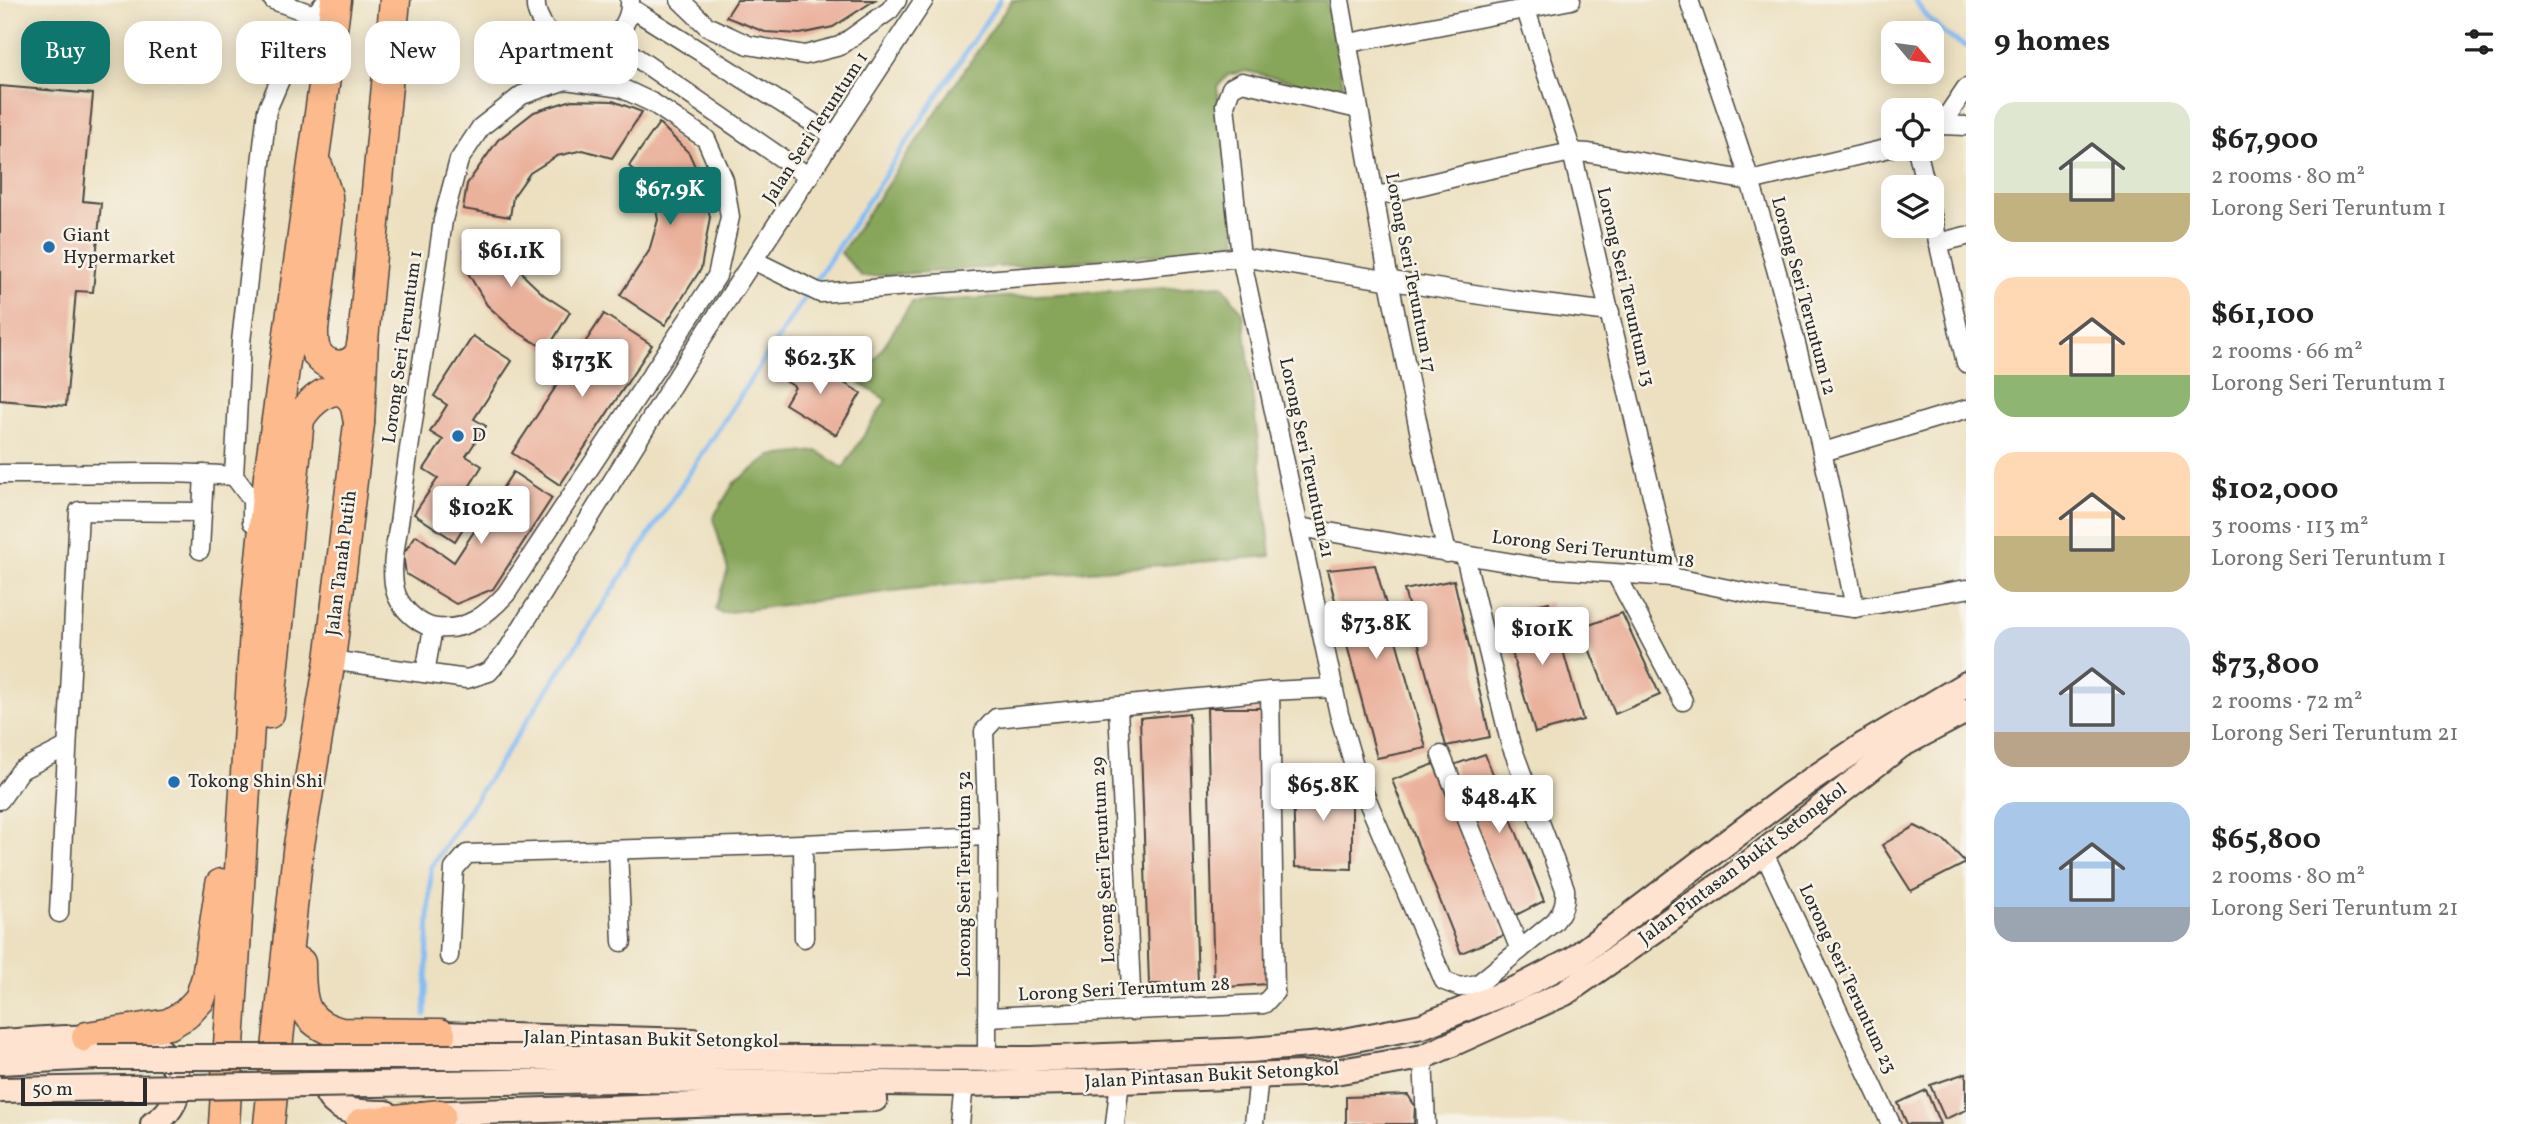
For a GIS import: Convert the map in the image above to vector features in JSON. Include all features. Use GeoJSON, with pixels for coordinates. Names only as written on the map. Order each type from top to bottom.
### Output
{"type":"FeatureCollection","features":[{"type":"Feature","properties":{"kind":"highway","name":"Jalan Tanah Putih"},"geometry":{"type":"LineString","coordinates":[[269,1124],[299,851],[330,660],[359,424],[363,340],[395,0]]}},
{"type":"Feature","properties":{"kind":"highway"},"geometry":{"type":"LineString","coordinates":[[224,1124],[243,803],[268,476],[314,155],[325,7]]}},
{"type":"Feature","properties":{"kind":"highway"},"geometry":{"type":"LineString","coordinates":[[314,155],[327,196],[328,215],[313,329],[314,345],[320,359],[333,366],[348,365],[360,355],[363,340]]}},
{"type":"Feature","properties":{"kind":"highway"},"geometry":{"type":"LineString","coordinates":[[232,987],[244,944],[257,849],[299,419],[306,408],[324,393],[339,392],[348,395],[355,402],[359,424]]}},
{"type":"Feature","properties":{"kind":"highway"},"geometry":{"type":"LineString","coordinates":[[88,1037],[169,1024],[186,1014],[200,999],[207,978],[222,879],[243,803]]}},
{"type":"Feature","properties":{"kind":"highway"},"geometry":{"type":"LineString","coordinates":[[299,851],[300,984],[305,1010],[326,1029],[341,1033],[440,1034]]}},
{"type":"Feature","properties":{"kind":"highway"},"geometry":{"type":"LineString","coordinates":[[361,1124],[440,1115]]}},
{"type":"Feature","properties":{"kind":"main road","name":"Jalan Pintasan Bukit Setongkol"},"geometry":{"type":"LineString","coordinates":[[619,1068],[1032,1059],[1251,1050],[1334,1043],[1422,1026],[1520,987],[1572,960],[1788,795],[1865,744],[1966,684]]}},
{"type":"Feature","properties":{"kind":"main road","name":"Jalan Pintasan Bukit Setongkol"},"geometry":{"type":"LineString","coordinates":[[1032,1059],[987,1048],[440,1034],[371,1044],[342,1052],[329,1061],[324,1079],[329,1097],[343,1108],[352,1111],[440,1115],[878,1098],[912,1094],[938,1083],[1120,1081],[1329,1073],[1423,1058],[1565,993],[1764,853],[1900,746],[1966,711]]}},
{"type":"Feature","properties":{"kind":"main road"},"geometry":{"type":"LineString","coordinates":[[1703,859],[1721,864],[1730,878]]}},
{"type":"Feature","properties":{"kind":"main road"},"geometry":{"type":"LineString","coordinates":[[0,1042],[88,1037],[142,1042],[155,1047],[170,1061],[178,1082],[175,1099],[169,1111],[153,1124]]}},
{"type":"Feature","properties":{"kind":"main road"},"geometry":{"type":"LineString","coordinates":[[0,1062],[98,1057],[619,1068],[938,1083]]}},
{"type":"Feature","properties":{"kind":"main road"},"geometry":{"type":"LineString","coordinates":[[0,1090],[619,1068]]}},
{"type":"Feature","properties":{"kind":"street"},"geometry":{"type":"LineString","coordinates":[[273,0],[325,7]]}},
{"type":"Feature","properties":{"kind":"street"},"geometry":{"type":"LineString","coordinates":[[257,599],[252,569],[252,500],[233,476],[241,342],[267,110],[289,59],[325,7],[327,0]]}},
{"type":"Feature","properties":{"kind":"street"},"geometry":{"type":"LineString","coordinates":[[536,0],[535,8],[541,21]]}},
{"type":"Feature","properties":{"kind":"street"},"geometry":{"type":"LineString","coordinates":[[680,0],[707,26],[748,45],[805,55],[840,46],[890,10],[897,0]]}},
{"type":"Feature","properties":{"kind":"street","name":"Jalan Seri Teruntum 1"},"geometry":{"type":"LineString","coordinates":[[330,660],[467,679],[489,672],[508,651],[685,364],[924,0]]}},
{"type":"Feature","properties":{"kind":"street","name":"Lorong Seri Teruntum 17"},"geometry":{"type":"LineString","coordinates":[[1340,0],[1389,281],[1422,443],[1510,742],[1565,889],[1563,911],[1554,922],[1478,984],[1460,988],[1444,981]]}},
{"type":"Feature","properties":{"kind":"street"},"geometry":{"type":"LineString","coordinates":[[1349,43],[1571,0]]}},
{"type":"Feature","properties":{"kind":"street","name":"Lorong Seri Teruntum 12"},"geometry":{"type":"LineString","coordinates":[[1689,0],[1750,181],[1793,334],[1823,452],[1855,608]]}},
{"type":"Feature","properties":{"kind":"street"},"geometry":{"type":"LineString","coordinates":[[626,21],[631,4],[834,136]]}},
{"type":"Feature","properties":{"kind":"street","name":"Lorong Seri Teruntum 13"},"geometry":{"type":"LineString","coordinates":[[1525,10],[1572,152],[1671,577]]}},
{"type":"Feature","properties":{"kind":"street"},"geometry":{"type":"LineString","coordinates":[[732,71],[748,45]]}},
{"type":"Feature","properties":{"kind":"street"},"geometry":{"type":"LineString","coordinates":[[638,59],[809,177]]}},
{"type":"Feature","properties":{"kind":"street","name":"Lorong Seri Teruntum 1"},"geometry":{"type":"LineString","coordinates":[[433,628],[408,613],[396,595],[394,572],[443,220],[459,160],[481,127],[522,95],[566,80],[621,88],[653,103],[706,139]]}},
{"type":"Feature","properties":{"kind":"street","name":"Lorong Seri Teruntum 21"},"geometry":{"type":"LineString","coordinates":[[1358,108],[1242,82],[1231,88],[1225,105],[1241,257],[1332,688],[1357,776],[1444,981]]}},
{"type":"Feature","properties":{"kind":"street"},"geometry":{"type":"LineString","coordinates":[[1944,118],[1966,88]]}},
{"type":"Feature","properties":{"kind":"street"},"geometry":{"type":"LineString","coordinates":[[425,673],[433,628],[453,629],[470,623],[488,613],[506,594],[718,276],[730,216],[724,180],[706,139],[722,117]]}},
{"type":"Feature","properties":{"kind":"street"},"geometry":{"type":"LineString","coordinates":[[1944,128],[1966,126]]}},
{"type":"Feature","properties":{"kind":"street"},"geometry":{"type":"LineString","coordinates":[[1374,197],[1572,152],[1750,181],[1881,150]]}},
{"type":"Feature","properties":{"kind":"street"},"geometry":{"type":"LineString","coordinates":[[1938,243],[1966,236]]}},
{"type":"Feature","properties":{"kind":"street"},"geometry":{"type":"LineString","coordinates":[[1937,238],[1966,363]]}},
{"type":"Feature","properties":{"kind":"street"},"geometry":{"type":"LineString","coordinates":[[755,261],[812,290],[1138,268],[1241,257],[1511,300],[1610,312]]}},
{"type":"Feature","properties":{"kind":"street"},"geometry":{"type":"LineString","coordinates":[[1823,452],[1966,410]]}},
{"type":"Feature","properties":{"kind":"street"},"geometry":{"type":"LineString","coordinates":[[0,474],[233,476]]}},
{"type":"Feature","properties":{"kind":"street"},"geometry":{"type":"LineString","coordinates":[[200,550],[204,474]]}},
{"type":"Feature","properties":{"kind":"street"},"geometry":{"type":"LineString","coordinates":[[58,913],[79,512],[202,512]]}},
{"type":"Feature","properties":{"kind":"street","name":"Lorong Seri Teruntum 18"},"geometry":{"type":"LineString","coordinates":[[1299,527],[1542,568],[1671,577],[1767,597],[1855,608],[1966,589]]}},
{"type":"Feature","properties":{"kind":"street"},"geometry":{"type":"LineString","coordinates":[[1616,574],[1683,701]]}},
{"type":"Feature","properties":{"kind":"street"},"geometry":{"type":"LineString","coordinates":[[1118,707],[1270,691],[1332,688]]}},
{"type":"Feature","properties":{"kind":"street","name":"Lorong Seri Terumtum 28"},"geometry":{"type":"LineString","coordinates":[[987,1017],[1264,1004],[1275,992],[1270,691]]}},
{"type":"Feature","properties":{"kind":"street","name":"Lorong Seri Teruntum 32"},"geometry":{"type":"LineString","coordinates":[[987,1048],[988,836],[984,731],[996,718],[1118,707]]}},
{"type":"Feature","properties":{"kind":"street","name":"Lorong Seri Teruntum 29"},"geometry":{"type":"LineString","coordinates":[[1118,707],[1132,1011]]}},
{"type":"Feature","properties":{"kind":"street"},"geometry":{"type":"LineString","coordinates":[[0,800],[21,770],[66,747]]}},
{"type":"Feature","properties":{"kind":"street"},"geometry":{"type":"LineString","coordinates":[[1441,755],[1520,950]]}},
{"type":"Feature","properties":{"kind":"street"},"geometry":{"type":"LineString","coordinates":[[449,956],[454,869],[467,854],[988,836]]}},
{"type":"Feature","properties":{"kind":"street"},"geometry":{"type":"LineString","coordinates":[[803,844],[804,938]]}},
{"type":"Feature","properties":{"kind":"street"},"geometry":{"type":"LineString","coordinates":[[618,850],[622,942]]}},
{"type":"Feature","properties":{"kind":"street","name":"Lorong Seri Teruntum 23"},"geometry":{"type":"LineString","coordinates":[[1764,853],[1891,1124]]}},
{"type":"Feature","properties":{"kind":"street"},"geometry":{"type":"LineString","coordinates":[[1423,1058],[1426,1124]]}},
{"type":"Feature","properties":{"kind":"street"},"geometry":{"type":"LineString","coordinates":[[1254,1124],[1259,1076]]}},
{"type":"Feature","properties":{"kind":"street"},"geometry":{"type":"LineString","coordinates":[[1115,1124],[1120,1081]]}},
{"type":"Feature","properties":{"kind":"street"},"geometry":{"type":"LineString","coordinates":[[960,1124],[964,1084]]}},
{"type":"Feature","properties":{"kind":"green space"},"geometry":{"type":"Polygon","coordinates":[[[1012,0],[1327,0],[1345,94],[1246,71],[1228,75],[1217,87],[1237,242],[1226,250],[862,277],[841,253],[1012,0]]]}},
{"type":"Feature","properties":{"kind":"green space"},"geometry":{"type":"Polygon","coordinates":[[[1222,285],[1243,313],[1271,556],[1064,573],[722,613],[715,609],[728,570],[713,518],[734,483],[771,456],[817,451],[843,468],[886,400],[860,383],[912,302],[1222,285]]]}},
{"type":"Feature","properties":{"kind":"building"},"geometry":{"type":"Polygon","coordinates":[[[737,0],[875,0],[833,27],[800,34],[765,32],[726,17],[737,0]]]}},
{"type":"Feature","properties":{"kind":"building","name":"Giant Hypermarket"},"geometry":{"type":"Polygon","coordinates":[[[0,86],[93,94],[83,201],[101,203],[93,292],[76,291],[66,406],[0,400],[0,86]]]}},
{"type":"Feature","properties":{"kind":"building"},"geometry":{"type":"Polygon","coordinates":[[[572,100],[613,101],[642,112],[612,158],[583,150],[557,156],[530,173],[513,197],[510,217],[463,209],[467,184],[498,140],[534,112],[572,100]]]}},
{"type":"Feature","properties":{"kind":"building"},"geometry":{"type":"Polygon","coordinates":[[[659,123],[689,153],[703,184],[710,217],[701,269],[665,325],[620,295],[649,251],[658,220],[653,192],[629,166],[659,123]]]}},
{"type":"Feature","properties":{"kind":"building"},"geometry":{"type":"Polygon","coordinates":[[[510,234],[515,257],[525,277],[544,295],[570,312],[547,350],[513,329],[487,305],[465,268],[464,235],[510,234]]]}},
{"type":"Feature","properties":{"kind":"building"},"geometry":{"type":"Polygon","coordinates":[[[604,314],[652,345],[560,485],[512,453],[604,314]]]}},
{"type":"Feature","properties":{"kind":"building","name":"D"},"geometry":{"type":"Polygon","coordinates":[[[473,336],[512,361],[474,419],[486,426],[466,456],[482,466],[466,492],[480,501],[455,541],[414,514],[438,478],[424,469],[443,440],[430,432],[447,405],[434,396],[473,336]]]}},
{"type":"Feature","properties":{"kind":"building"},"geometry":{"type":"Polygon","coordinates":[[[798,356],[861,393],[836,435],[785,404],[795,387],[784,380],[798,356]]]}},
{"type":"Feature","properties":{"kind":"building"},"geometry":{"type":"Polygon","coordinates":[[[513,472],[552,498],[493,589],[456,604],[406,574],[403,554],[416,535],[454,562],[513,472]]]}},
{"type":"Feature","properties":{"kind":"building"},"geometry":{"type":"Polygon","coordinates":[[[1375,565],[1426,748],[1377,758],[1327,570],[1375,565]]]}},
{"type":"Feature","properties":{"kind":"building"},"geometry":{"type":"Polygon","coordinates":[[[1454,580],[1490,737],[1446,746],[1404,590],[1454,580]]]}},
{"type":"Feature","properties":{"kind":"building"},"geometry":{"type":"Polygon","coordinates":[[[1549,602],[1583,720],[1535,733],[1500,613],[1549,602]]]}},
{"type":"Feature","properties":{"kind":"building"},"geometry":{"type":"Polygon","coordinates":[[[1622,613],[1660,695],[1615,714],[1581,628],[1622,613]]]}},
{"type":"Feature","properties":{"kind":"building"},"geometry":{"type":"Polygon","coordinates":[[[1207,708],[1265,708],[1267,984],[1214,988],[1207,708]]]}},
{"type":"Feature","properties":{"kind":"building"},"geometry":{"type":"Polygon","coordinates":[[[1189,713],[1198,984],[1149,984],[1140,718],[1189,713]]]}},
{"type":"Feature","properties":{"kind":"building"},"geometry":{"type":"Polygon","coordinates":[[[1485,754],[1544,901],[1512,917],[1453,765],[1485,754]]]}},
{"type":"Feature","properties":{"kind":"building"},"geometry":{"type":"Polygon","coordinates":[[[1434,764],[1505,935],[1461,953],[1392,780],[1434,764]]]}},
{"type":"Feature","properties":{"kind":"building"},"geometry":{"type":"Polygon","coordinates":[[[1352,778],[1352,869],[1295,867],[1293,779],[1352,778]]]}},
{"type":"Feature","properties":{"kind":"building"},"geometry":{"type":"Polygon","coordinates":[[[1915,826],[1945,841],[1966,863],[1911,891],[1882,845],[1915,826]]]}},
{"type":"Feature","properties":{"kind":"building"},"geometry":{"type":"Polygon","coordinates":[[[1966,1073],[1966,1110],[1945,1119],[1930,1085],[1966,1073]]]}},
{"type":"Feature","properties":{"kind":"building"},"geometry":{"type":"Polygon","coordinates":[[[1926,1090],[1940,1124],[1907,1124],[1898,1103],[1926,1090]]]}},
{"type":"Feature","properties":{"kind":"building"},"geometry":{"type":"Polygon","coordinates":[[[1408,1095],[1415,1106],[1414,1124],[1346,1124],[1346,1097],[1408,1095]]]}},
{"type":"Feature","properties":{"kind":"waterway"},"geometry":{"type":"LineString","coordinates":[[425,1015],[431,867],[1000,0]]}},
{"type":"Feature","properties":{"kind":"waterway"},"geometry":{"type":"LineString","coordinates":[[1915,0],[1937,27],[1966,46]]}},
{"type":"Feature","properties":{"kind":"place","name":"Giant Hypermarket"},"geometry":{"type":"Point","coordinates":[49,247]}},
{"type":"Feature","properties":{"kind":"place","name":"D"},"geometry":{"type":"Point","coordinates":[458,436]}},
{"type":"Feature","properties":{"kind":"place","name":"Tokong Shin Shi"},"geometry":{"type":"Point","coordinates":[174,782]}}]}
